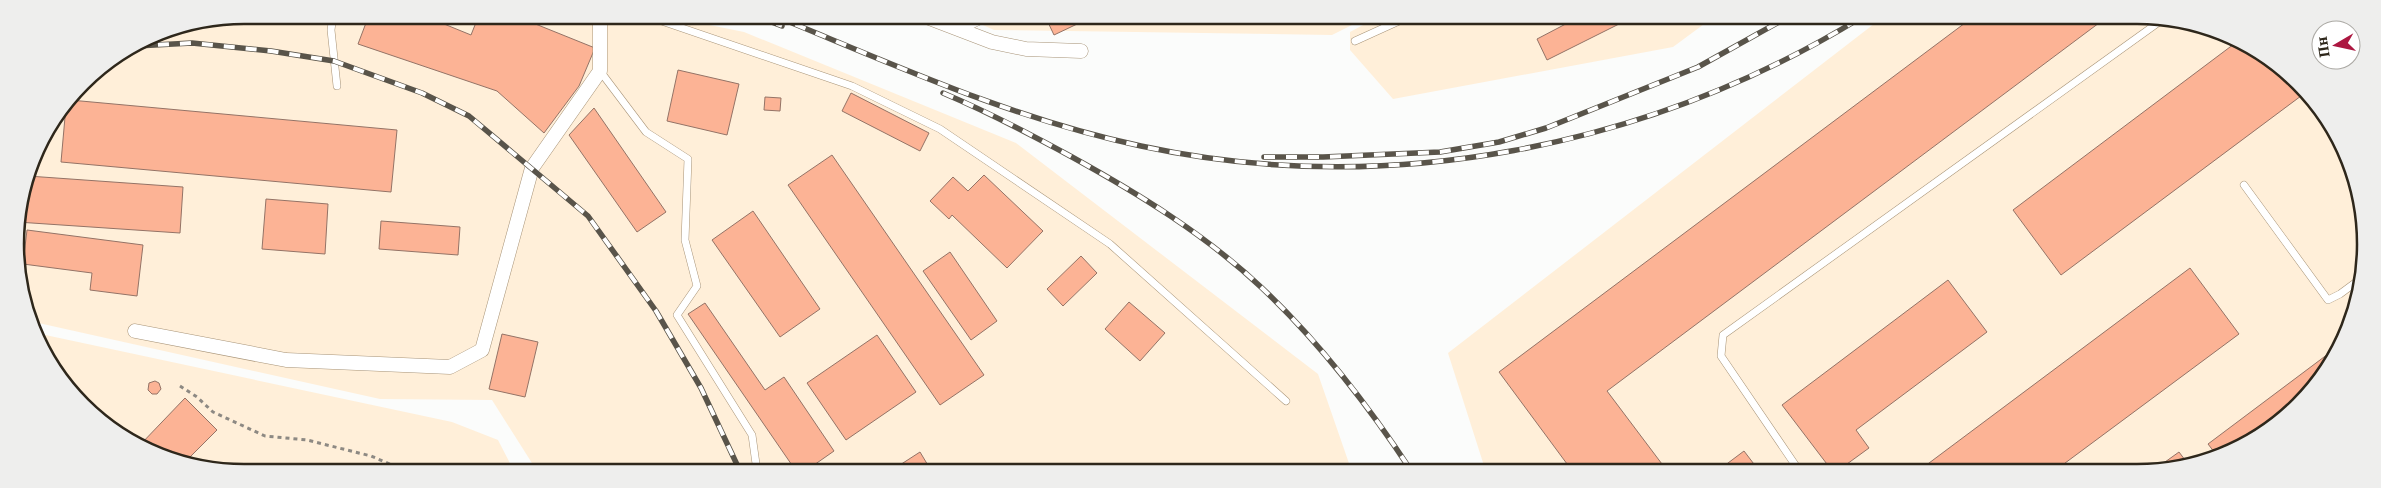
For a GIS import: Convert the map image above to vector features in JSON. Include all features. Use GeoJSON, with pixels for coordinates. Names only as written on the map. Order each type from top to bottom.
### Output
{"type":"FeatureCollection","features":[{"type":"Feature","properties":{"kind":"street"},"geometry":{"type":"LineString","coordinates":[[135,331],[286,360],[450,367],[482,350],[532,168],[600,71],[600,24]]}},
{"type":"Feature","properties":{"kind":"street"},"geometry":{"type":"LineString","coordinates":[[945,24],[992,42],[1026,49],[1081,51]]}},
{"type":"Feature","properties":{"kind":"lane"},"geometry":{"type":"LineString","coordinates":[[332,24],[337,86]]}},
{"type":"Feature","properties":{"kind":"lane"},"geometry":{"type":"LineString","coordinates":[[670,24],[852,86],[940,129],[1110,244],[1286,401]]}},
{"type":"Feature","properties":{"kind":"lane"},"geometry":{"type":"LineString","coordinates":[[960,30],[973,24]]}},
{"type":"Feature","properties":{"kind":"lane"},"geometry":{"type":"LineString","coordinates":[[1355,41],[1392,24]]}},
{"type":"Feature","properties":{"kind":"lane"},"geometry":{"type":"LineString","coordinates":[[1795,464],[1721,356],[1723,335],[2155,25]]}},
{"type":"Feature","properties":{"kind":"lane"},"geometry":{"type":"LineString","coordinates":[[600,71],[646,132],[688,159],[685,240],[697,286],[677,316],[752,435],[755,464]]}},
{"type":"Feature","properties":{"kind":"lane"},"geometry":{"type":"LineString","coordinates":[[2244,185],[2328,300],[2353,284]]}},
{"type":"Feature","properties":{"kind":"path"},"geometry":{"type":"LineString","coordinates":[[180,386],[197,397],[212,412],[265,436],[307,440],[371,456],[390,464]]}},
{"type":"Feature","properties":{"kind":"shaded area"},"geometry":{"type":"Polygon","coordinates":[[[230,24],[704,24],[744,32],[1016,143],[1318,374],[1349,464],[533,464],[492,400],[380,399],[39,323],[31,301],[24,258],[24,230],[31,187],[35,173],[53,134],[78,99],[99,78],[134,53],[173,35],[201,28],[230,24]]]}},
{"type":"Feature","properties":{"kind":"shaded area"},"geometry":{"type":"Polygon","coordinates":[[[981,24],[1354,24],[1332,35],[994,30],[981,24]]]}},
{"type":"Feature","properties":{"kind":"shaded area"},"geometry":{"type":"Polygon","coordinates":[[[1365,24],[1704,24],[1673,47],[1393,99],[1350,50],[1350,32],[1365,24]]]}},
{"type":"Feature","properties":{"kind":"shaded area"},"geometry":{"type":"Polygon","coordinates":[[[1874,24],[2151,24],[2180,28],[2208,35],[2247,53],[2271,69],[2303,99],[2335,147],[2346,173],[2353,201],[2357,230],[2357,258],[2350,301],[2335,341],[2312,378],[2282,410],[2247,435],[2208,453],[2180,460],[2151,464],[1483,464],[1448,353],[1874,24]]]}},
{"type":"Feature","properties":{"kind":"shaded area"},"geometry":{"type":"Polygon","coordinates":[[[44,335],[452,422],[498,440],[510,464],[230,464],[187,457],[147,442],[99,410],[69,378],[53,354],[44,335]]]}},
{"type":"Feature","properties":{"kind":"building"},"geometry":{"type":"Polygon","coordinates":[[[366,24],[444,24],[471,35],[475,24],[535,24],[595,48],[579,86],[544,133],[497,91],[358,44],[366,24]]]}},
{"type":"Feature","properties":{"kind":"building"},"geometry":{"type":"Polygon","coordinates":[[[1049,24],[1077,24],[1054,35],[1049,24]]]}},
{"type":"Feature","properties":{"kind":"building"},"geometry":{"type":"Polygon","coordinates":[[[1566,24],[1619,24],[1547,60],[1537,39],[1566,24]]]}},
{"type":"Feature","properties":{"kind":"building"},"geometry":{"type":"Polygon","coordinates":[[[1964,24],[2098,24],[1607,391],[1662,464],[1567,464],[1499,372],[1964,24]]]}},
{"type":"Feature","properties":{"kind":"building"},"geometry":{"type":"Polygon","coordinates":[[[2232,45],[2271,69],[2301,96],[2061,275],[2013,210],[2232,45]]]}},
{"type":"Feature","properties":{"kind":"building"},"geometry":{"type":"Polygon","coordinates":[[[678,70],[739,84],[727,135],[667,121],[678,70]]]}},
{"type":"Feature","properties":{"kind":"building"},"geometry":{"type":"Polygon","coordinates":[[[851,93],[929,133],[920,151],[842,111],[851,93]]]}},
{"type":"Feature","properties":{"kind":"building"},"geometry":{"type":"Polygon","coordinates":[[[765,97],[781,98],[780,111],[764,110],[765,97]]]}},
{"type":"Feature","properties":{"kind":"building"},"geometry":{"type":"Polygon","coordinates":[[[77,101],[397,130],[391,192],[61,162],[65,116],[77,101]]]}},
{"type":"Feature","properties":{"kind":"building"},"geometry":{"type":"Polygon","coordinates":[[[594,108],[666,212],[637,232],[569,135],[594,108]]]}},
{"type":"Feature","properties":{"kind":"building"},"geometry":{"type":"Polygon","coordinates":[[[832,155],[984,375],[940,405],[788,185],[832,155]]]}},
{"type":"Feature","properties":{"kind":"building"},"geometry":{"type":"Polygon","coordinates":[[[984,175],[1043,231],[1007,268],[952,215],[949,219],[930,201],[953,177],[968,191],[984,175]]]}},
{"type":"Feature","properties":{"kind":"building"},"geometry":{"type":"Polygon","coordinates":[[[34,176],[183,187],[180,233],[25,223],[34,176]]]}},
{"type":"Feature","properties":{"kind":"building"},"geometry":{"type":"Polygon","coordinates":[[[266,199],[328,204],[325,254],[262,249],[266,199]]]}},
{"type":"Feature","properties":{"kind":"building"},"geometry":{"type":"Polygon","coordinates":[[[753,211],[820,309],[780,337],[712,240],[753,211]]]}},
{"type":"Feature","properties":{"kind":"building"},"geometry":{"type":"Polygon","coordinates":[[[381,221],[460,227],[458,255],[379,249],[381,221]]]}},
{"type":"Feature","properties":{"kind":"building"},"geometry":{"type":"Polygon","coordinates":[[[27,230],[143,245],[137,296],[90,290],[92,273],[25,264],[27,230]]]}},
{"type":"Feature","properties":{"kind":"building"},"geometry":{"type":"Polygon","coordinates":[[[950,252],[997,321],[971,340],[923,271],[950,252]]]}},
{"type":"Feature","properties":{"kind":"building"},"geometry":{"type":"Polygon","coordinates":[[[1081,256],[1097,273],[1063,306],[1047,289],[1081,256]]]}},
{"type":"Feature","properties":{"kind":"building"},"geometry":{"type":"Polygon","coordinates":[[[2190,268],[2239,334],[2064,464],[1928,464],[2190,268]]]}},
{"type":"Feature","properties":{"kind":"building"},"geometry":{"type":"Polygon","coordinates":[[[1948,280],[1987,332],[1856,430],[1869,448],[1847,464],[1827,464],[1782,405],[1948,280]]]}},
{"type":"Feature","properties":{"kind":"building"},"geometry":{"type":"Polygon","coordinates":[[[1129,302],[1165,333],[1140,361],[1105,329],[1129,302]]]}},
{"type":"Feature","properties":{"kind":"building"},"geometry":{"type":"Polygon","coordinates":[[[705,303],[765,390],[784,377],[834,451],[815,464],[791,464],[688,314],[705,303]]]}},
{"type":"Feature","properties":{"kind":"building"},"geometry":{"type":"Polygon","coordinates":[[[502,334],[538,342],[525,397],[489,389],[502,334]]]}},
{"type":"Feature","properties":{"kind":"building"},"geometry":{"type":"Polygon","coordinates":[[[877,335],[916,392],[846,440],[807,383],[877,335]]]}},
{"type":"Feature","properties":{"kind":"building"},"geometry":{"type":"Polygon","coordinates":[[[2328,354],[2303,389],[2271,419],[2247,435],[2213,451],[2208,444],[2328,354]]]}},
{"type":"Feature","properties":{"kind":"building"},"geometry":{"type":"Polygon","coordinates":[[[155,381],[159,383],[161,389],[157,394],[152,394],[148,390],[149,383],[155,381]]]}},
{"type":"Feature","properties":{"kind":"building"},"geometry":{"type":"Polygon","coordinates":[[[185,398],[217,430],[189,458],[173,453],[144,441],[185,398]]]}},
{"type":"Feature","properties":{"kind":"building"},"geometry":{"type":"Polygon","coordinates":[[[1744,451],[1754,464],[1727,464],[1744,451]]]}},
{"type":"Feature","properties":{"kind":"building"},"geometry":{"type":"Polygon","coordinates":[[[920,452],[927,464],[901,464],[920,452]]]}},
{"type":"Feature","properties":{"kind":"building"},"geometry":{"type":"Polygon","coordinates":[[[2179,452],[2184,459],[2180,460],[2165,462],[2179,452]]]}},
{"type":"Feature","properties":{"kind":"railway"},"geometry":{"type":"LineString","coordinates":[[777,24],[782,26]]}},
{"type":"Feature","properties":{"kind":"railway"},"geometry":{"type":"LineString","coordinates":[[794,24],[955,89],[1001,106],[1093,135],[1141,146],[1234,161],[1328,167],[1421,163],[1514,150],[1605,129],[1694,100],[1780,62],[1849,24]]}},
{"type":"Feature","properties":{"kind":"railway"},"geometry":{"type":"LineString","coordinates":[[1264,157],[1323,157],[1440,152],[1499,142],[1546,128],[1698,67],[1775,24]]}},
{"type":"Feature","properties":{"kind":"railway"},"geometry":{"type":"LineString","coordinates":[[149,45],[192,43],[271,51],[334,61],[422,93],[469,116],[588,216],[656,311],[701,388],[737,464]]}},
{"type":"Feature","properties":{"kind":"railway"},"geometry":{"type":"LineString","coordinates":[[943,93],[1009,124],[1097,171],[1171,216],[1218,250],[1262,288],[1304,331],[1360,399],[1406,464]]}}]}
